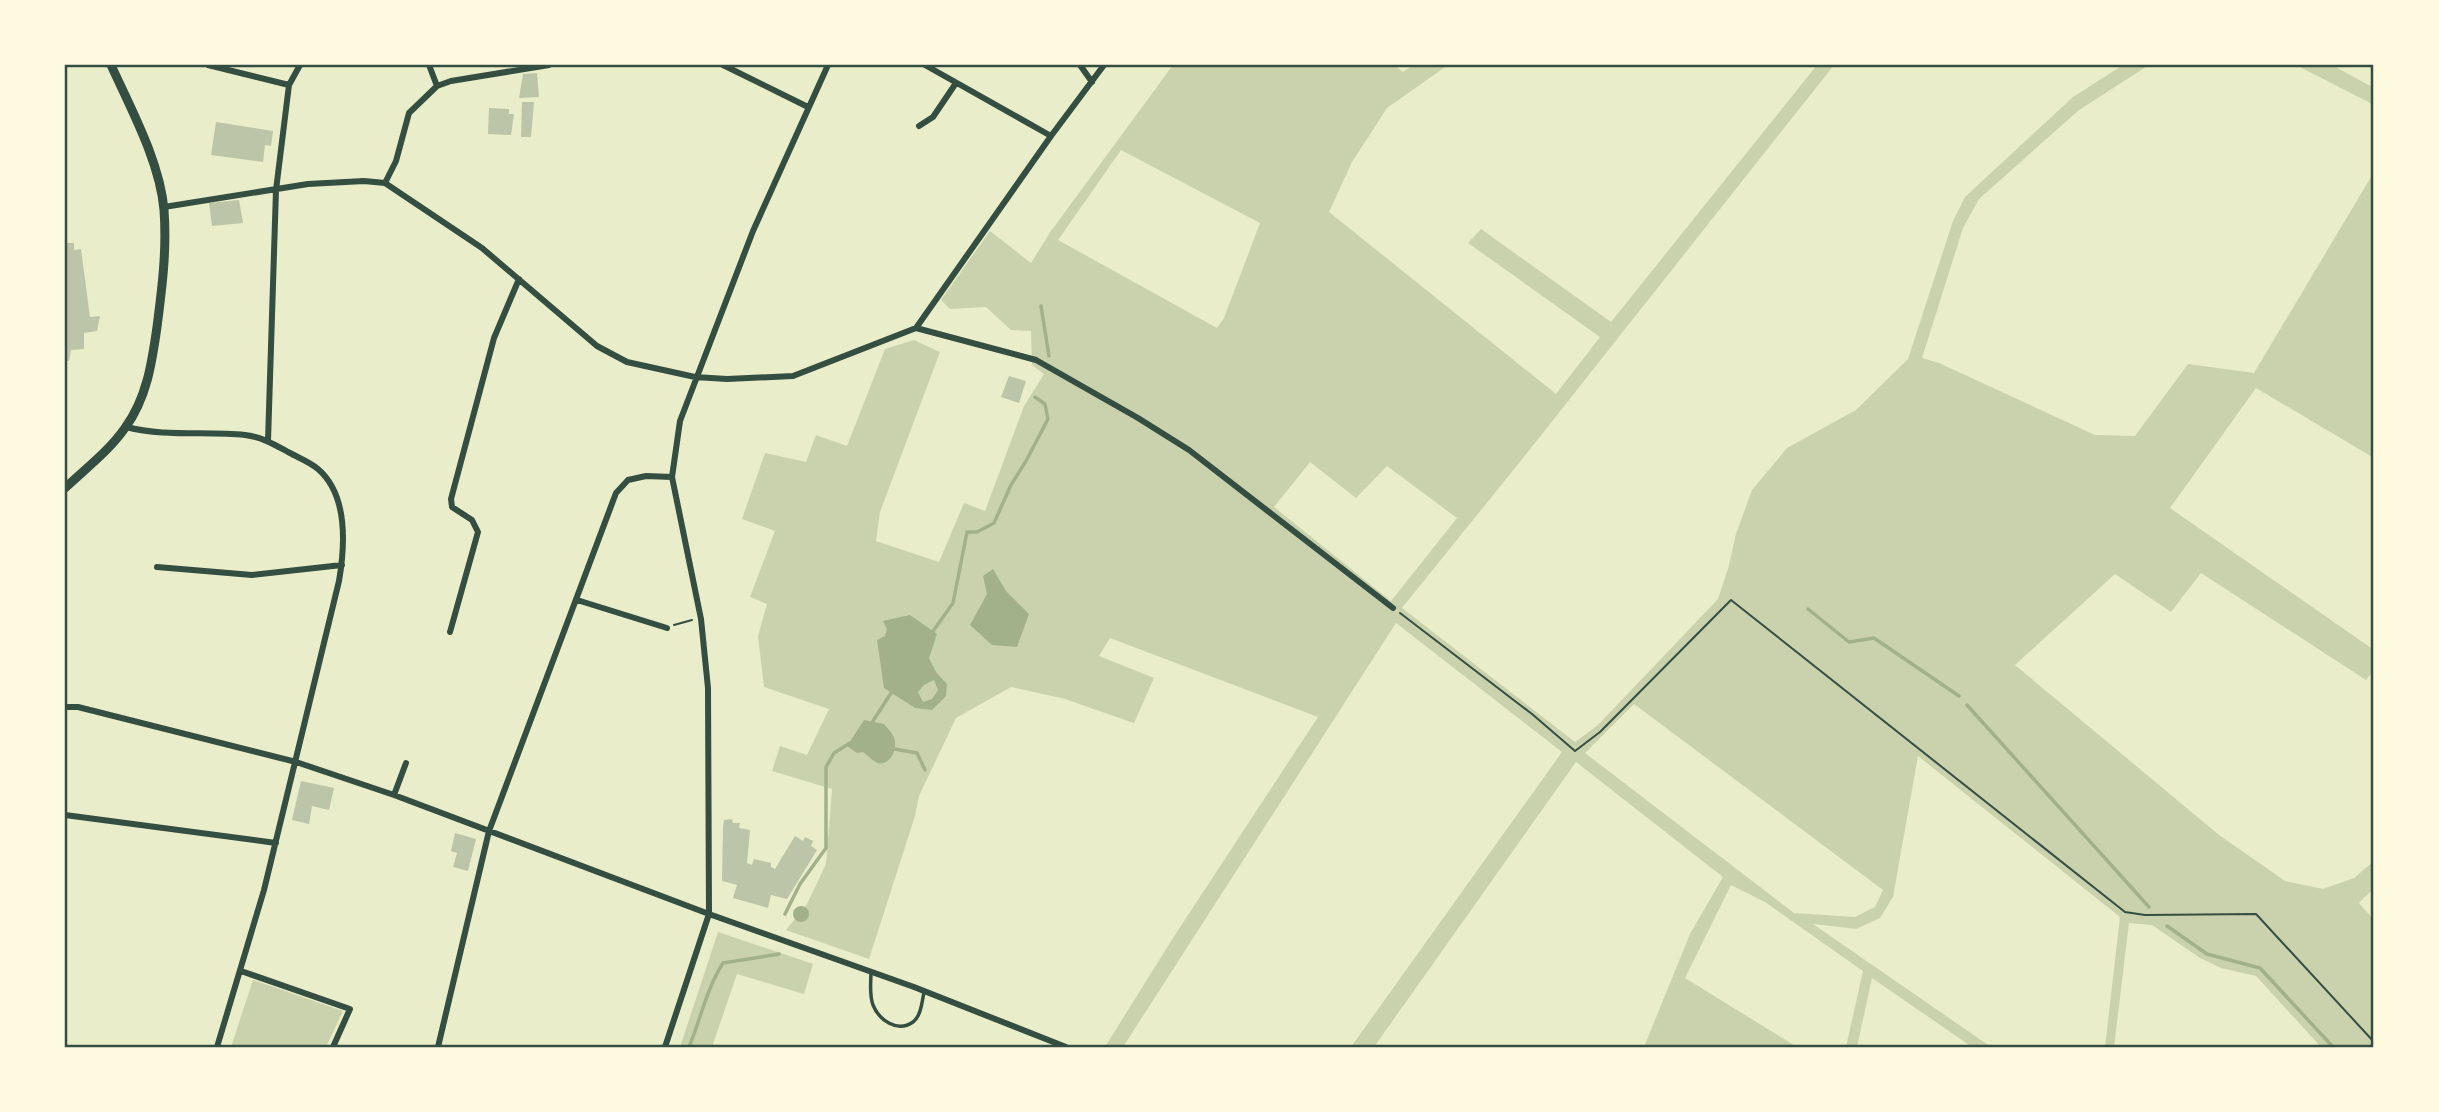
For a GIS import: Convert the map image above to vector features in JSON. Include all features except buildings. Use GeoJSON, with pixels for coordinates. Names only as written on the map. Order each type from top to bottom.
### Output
{"type":"FeatureCollection","features":[{"type":"Feature","properties":{"kind":"main road"},"geometry":{"type":"LineString","coordinates":[[65,488],[69,478],[126,427],[137,407],[151,371],[164,266],[163,207],[152,162],[114,65]]}},
{"type":"Feature","properties":{"kind":"street"},"geometry":{"type":"LineString","coordinates":[[208,65],[289,85]]}},
{"type":"Feature","properties":{"kind":"street"},"geometry":{"type":"LineString","coordinates":[[268,441],[276,190],[289,85],[300,65]]}},
{"type":"Feature","properties":{"kind":"street"},"geometry":{"type":"LineString","coordinates":[[429,65],[437,86]]}},
{"type":"Feature","properties":{"kind":"street"},"geometry":{"type":"LineString","coordinates":[[385,183],[396,161],[409,113],[437,86],[451,81],[549,65]]}},
{"type":"Feature","properties":{"kind":"street"},"geometry":{"type":"LineString","coordinates":[[723,65],[808,107]]}},
{"type":"Feature","properties":{"kind":"street"},"geometry":{"type":"LineString","coordinates":[[665,1047],[709,914],[708,688],[701,619],[672,477],[680,421],[753,231],[828,65]]}},
{"type":"Feature","properties":{"kind":"street"},"geometry":{"type":"LineString","coordinates":[[925,65],[1051,136]]}},
{"type":"Feature","properties":{"kind":"street"},"geometry":{"type":"LineString","coordinates":[[1080,65],[1092,82]]}},
{"type":"Feature","properties":{"kind":"street"},"geometry":{"type":"LineString","coordinates":[[163,207],[335,182],[385,183],[482,248],[597,346],[627,362],[695,377],[727,379],[793,376],[916,328],[1104,65]]}},
{"type":"Feature","properties":{"kind":"street"},"geometry":{"type":"LineString","coordinates":[[919,126],[933,117],[956,83]]}},
{"type":"Feature","properties":{"kind":"street"},"geometry":{"type":"LineString","coordinates":[[450,632],[478,532],[477,525],[472,520],[452,508],[451,499],[494,338],[519,279]]}},
{"type":"Feature","properties":{"kind":"street"},"geometry":{"type":"LineString","coordinates":[[916,328],[1036,360],[1138,418],[1189,450],[1393,608]]}},
{"type":"Feature","properties":{"kind":"street"},"geometry":{"type":"LineString","coordinates":[[126,427],[143,431],[246,435],[268,441],[319,469],[336,494],[340,515],[342,565],[276,843],[218,1047]]}},
{"type":"Feature","properties":{"kind":"street"},"geometry":{"type":"LineString","coordinates":[[438,1047],[489,831],[616,493],[628,480],[646,476],[672,477]]}},
{"type":"Feature","properties":{"kind":"street"},"geometry":{"type":"LineString","coordinates":[[157,567],[251,575],[342,565]]}},
{"type":"Feature","properties":{"kind":"street"},"geometry":{"type":"LineString","coordinates":[[577,600],[667,628]]}},
{"type":"Feature","properties":{"kind":"street"},"geometry":{"type":"LineString","coordinates":[[65,707],[296,762],[394,795],[709,914],[924,991],[1066,1047]]}},
{"type":"Feature","properties":{"kind":"street"},"geometry":{"type":"LineString","coordinates":[[394,795],[406,764]]}},
{"type":"Feature","properties":{"kind":"street"},"geometry":{"type":"LineString","coordinates":[[65,815],[276,843]]}},
{"type":"Feature","properties":{"kind":"street"},"geometry":{"type":"LineString","coordinates":[[240,971],[350,1009],[333,1047]]}},
{"type":"Feature","properties":{"kind":"lane"},"geometry":{"type":"LineString","coordinates":[[871,972],[870,991],[873,1005],[880,1018],[891,1025],[904,1026],[914,1022],[924,991]]}},
{"type":"Feature","properties":{"kind":"path"},"geometry":{"type":"LineString","coordinates":[[1393,608],[1532,714],[1575,751],[1600,732],[1731,600],[2125,912],[2145,915],[2256,914],[2374,1042]]}},
{"type":"Feature","properties":{"kind":"path"},"geometry":{"type":"LineString","coordinates":[[667,628],[682,621],[701,619]]}},
{"type":"Feature","properties":{"kind":"shaded area"},"geometry":{"type":"Polygon","coordinates":[[[1173,65],[1394,65],[1403,72],[1413,65],[1448,65],[1387,108],[1352,162],[1329,212],[1556,394],[1600,337],[1468,243],[1481,229],[1611,322],[1817,65],[1834,65],[1402,608],[1575,742],[1598,725],[1718,599],[1736,534],[1752,490],[1787,448],[1856,410],[1908,359],[1953,221],[1965,197],[2073,97],[2123,65],[2149,65],[2079,110],[1979,199],[1963,228],[1922,358],[1939,363],[2095,435],[2135,436],[2188,364],[2254,373],[2374,172],[2374,458],[2256,388],[2170,508],[2374,650],[2374,670],[2366,680],[2201,573],[2171,612],[2115,574],[2015,665],[2219,835],[2285,881],[2323,889],[2354,878],[2374,861],[2374,888],[2359,903],[2374,920],[2374,1047],[2321,1047],[2256,976],[2221,968],[2200,958],[2152,925],[2129,923],[2114,1047],[2105,1047],[2120,917],[1918,756],[1893,897],[1880,918],[1856,929],[1813,924],[1991,1047],[1972,1047],[1872,978],[1857,1047],[1846,1047],[1863,971],[1765,902],[1731,885],[1685,978],[1797,1047],[1644,1047],[1690,934],[1723,877],[1576,762],[1374,1047],[1351,1047],[1562,752],[1396,623],[1123,1047],[1105,1047],[1318,717],[1110,638],[1099,656],[1154,678],[1134,723],[1065,699],[1011,687],[956,718],[919,796],[869,959],[786,930],[807,904],[826,864],[832,789],[772,771],[780,746],[807,755],[829,709],[764,687],[758,636],[767,604],[750,597],[775,531],[742,519],[765,453],[806,462],[816,435],[847,446],[885,349],[914,340],[940,352],[880,512],[876,541],[939,562],[964,503],[985,511],[1024,406],[1044,374],[1032,365],[1031,331],[1011,330],[986,307],[950,309],[941,300],[990,231],[1031,263],[1051,231],[1173,65]],[[1121,150],[1058,240],[1217,328],[1224,318],[1260,223],[1121,150]],[[1310,462],[1274,507],[1391,601],[1457,518],[1387,466],[1356,498],[1310,462]],[[1634,704],[1585,753],[1794,913],[1855,917],[1875,907],[1883,890],[1634,704]]]}},
{"type":"Feature","properties":{"kind":"shaded area"},"geometry":{"type":"Polygon","coordinates":[[[2296,65],[2332,65],[2374,88],[2374,105],[2296,65]]]}},
{"type":"Feature","properties":{"kind":"shaded area"},"geometry":{"type":"Polygon","coordinates":[[[993,569],[1006,591],[1029,614],[1017,647],[992,645],[970,625],[987,594],[983,576],[993,569]]]}},
{"type":"Feature","properties":{"kind":"shaded area"},"geometry":{"type":"Polygon","coordinates":[[[910,615],[937,634],[929,658],[936,672],[947,684],[946,696],[932,710],[915,708],[884,688],[877,640],[885,636],[887,629],[883,621],[910,615]],[[934,680],[918,692],[923,702],[932,699],[938,690],[934,680]]]}},
{"type":"Feature","properties":{"kind":"shaded area"},"geometry":{"type":"Polygon","coordinates":[[[864,720],[884,724],[893,736],[894,751],[887,762],[878,763],[863,752],[857,753],[847,746],[864,720]]]}},
{"type":"Feature","properties":{"kind":"shaded area"},"geometry":{"type":"Polygon","coordinates":[[[801,906],[809,914],[801,922],[793,914],[801,906]]]}},
{"type":"Feature","properties":{"kind":"shaded area"},"geometry":{"type":"Polygon","coordinates":[[[718,932],[813,964],[804,994],[737,974],[712,1047],[680,1047],[718,932]]]}},
{"type":"Feature","properties":{"kind":"shaded area"},"geometry":{"type":"Polygon","coordinates":[[[253,980],[343,1011],[326,1047],[231,1047],[253,980]]]}},
{"type":"Feature","properties":{"kind":"waterway"},"geometry":{"type":"LineString","coordinates":[[1041,306],[1049,356]]}},
{"type":"Feature","properties":{"kind":"waterway"},"geometry":{"type":"LineString","coordinates":[[931,634],[953,603],[967,532],[977,532],[994,523],[1011,485],[1048,419],[1045,404],[1035,397]]}},
{"type":"Feature","properties":{"kind":"waterway"},"geometry":{"type":"LineString","coordinates":[[1808,609],[1849,642],[1874,638],[1959,696]]}},
{"type":"Feature","properties":{"kind":"waterway"},"geometry":{"type":"LineString","coordinates":[[871,724],[893,690]]}},
{"type":"Feature","properties":{"kind":"waterway"},"geometry":{"type":"LineString","coordinates":[[1967,705],[2149,907]]}},
{"type":"Feature","properties":{"kind":"waterway"},"geometry":{"type":"LineString","coordinates":[[785,914],[800,884],[826,848],[826,767],[834,753],[850,743]]}},
{"type":"Feature","properties":{"kind":"waterway"},"geometry":{"type":"LineString","coordinates":[[895,749],[917,753],[925,770]]}},
{"type":"Feature","properties":{"kind":"waterway"},"geometry":{"type":"LineString","coordinates":[[2167,926],[2207,954],[2260,968],[2333,1047]]}},
{"type":"Feature","properties":{"kind":"waterway"},"geometry":{"type":"LineString","coordinates":[[689,1047],[708,994],[723,963],[779,954]]}}]}
